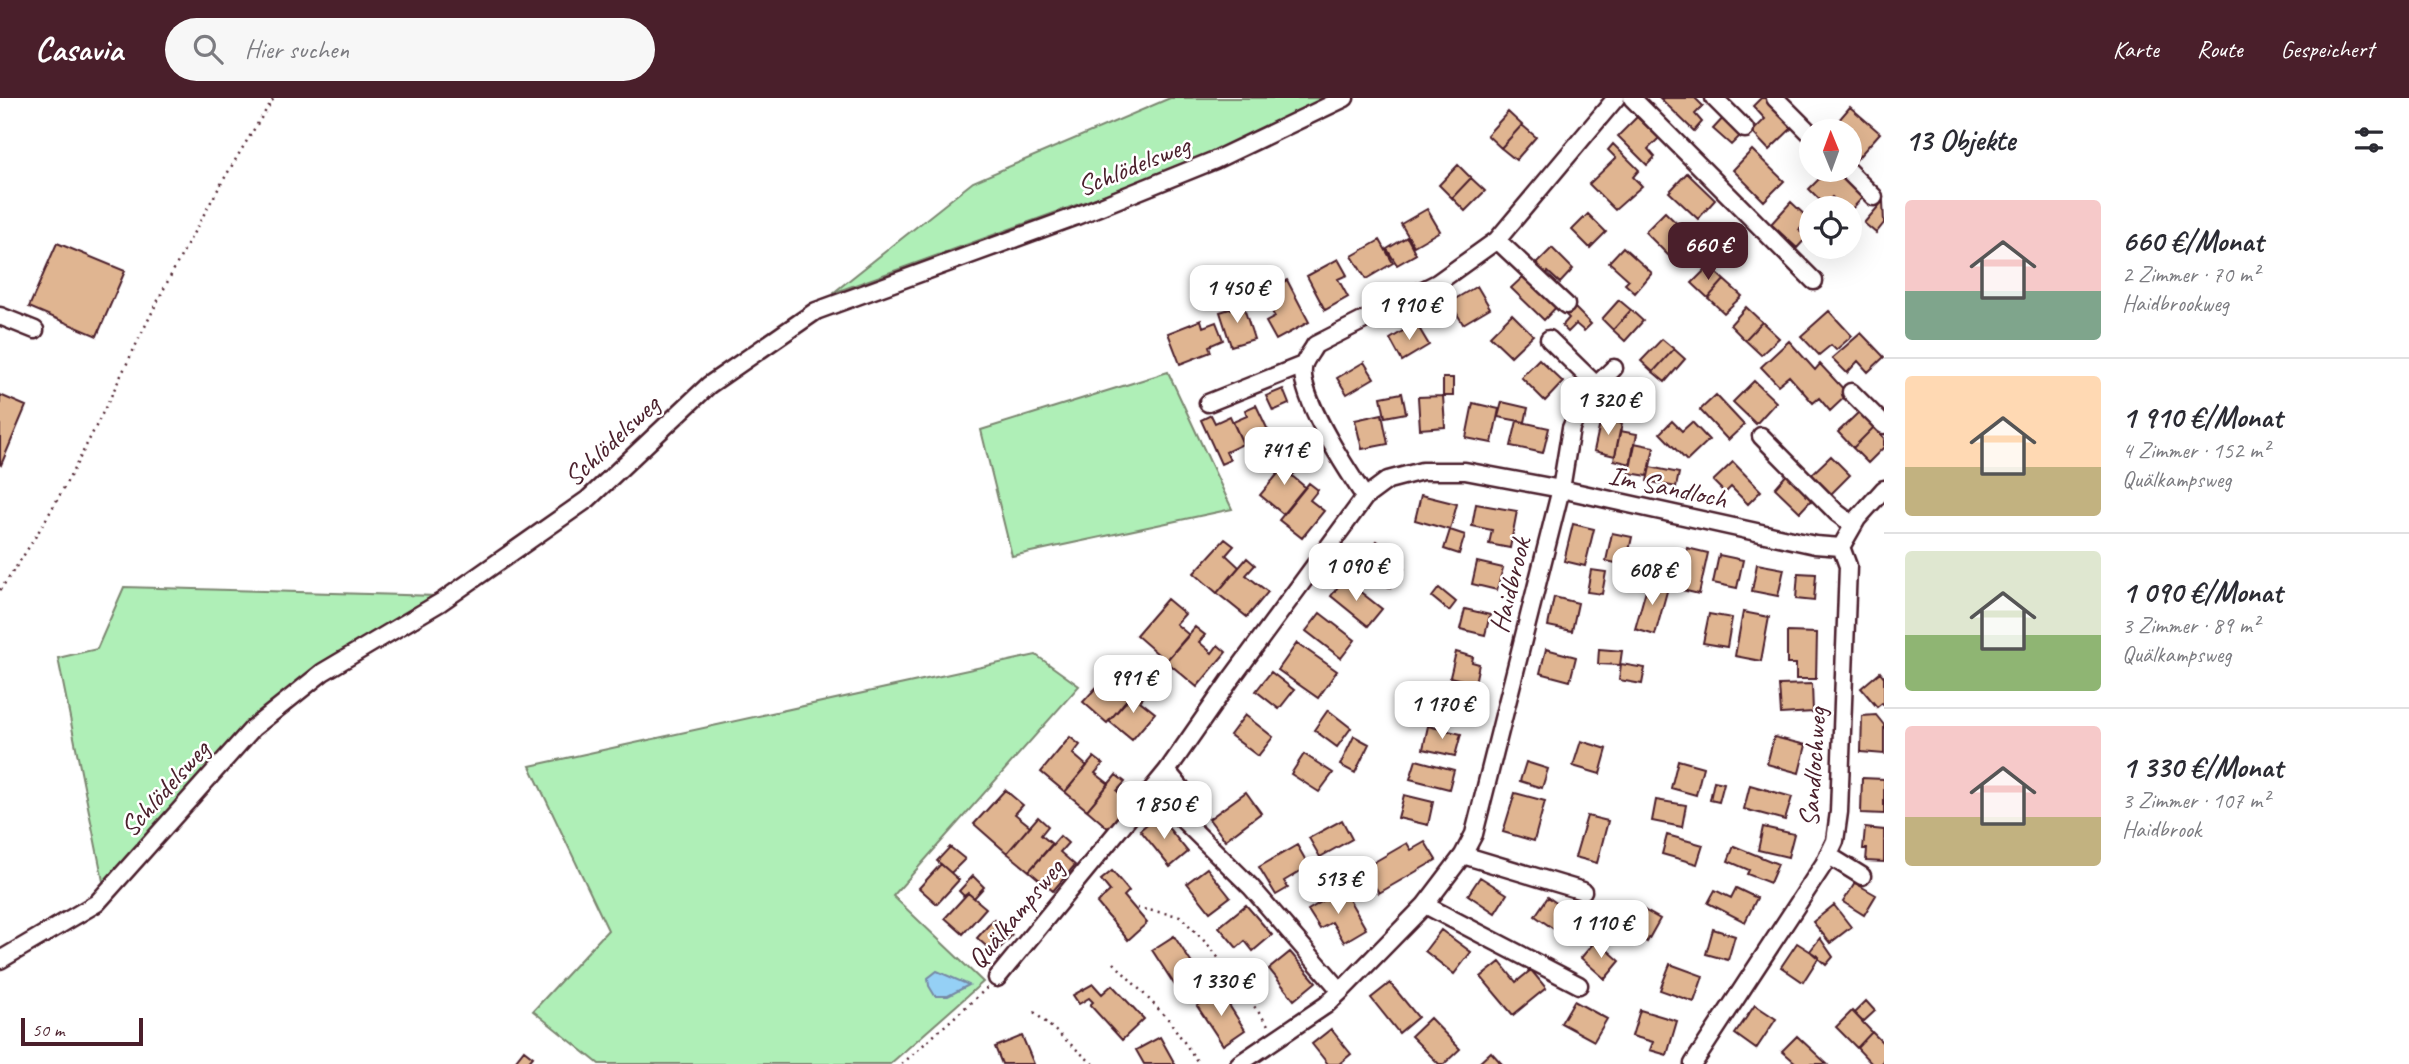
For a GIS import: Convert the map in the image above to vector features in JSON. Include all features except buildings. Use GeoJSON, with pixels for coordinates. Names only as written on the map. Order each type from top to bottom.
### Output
{"type":"FeatureCollection","features":[{"type":"Feature","properties":{"kind":"street","name":"Schlödelsweg"},"geometry":{"type":"LineString","coordinates":[[0,960],[97,903],[253,728],[323,672],[441,602],[588,499],[709,385],[816,311],[1073,217],[1215,160],[1345,98]]}},
{"type":"Feature","properties":{"kind":"street"},"geometry":{"type":"LineString","coordinates":[[1365,497],[1335,453],[1303,382],[1303,365],[1315,345],[1437,283],[1497,240],[1616,98]]}},
{"type":"Feature","properties":{"kind":"street"},"geometry":{"type":"LineString","coordinates":[[1632,98],[1814,281]]}},
{"type":"Feature","properties":{"kind":"street"},"geometry":{"type":"LineString","coordinates":[[1714,98],[1745,129]]}},
{"type":"Feature","properties":{"kind":"street"},"geometry":{"type":"LineString","coordinates":[[1775,98],[1799,122]]}},
{"type":"Feature","properties":{"kind":"street"},"geometry":{"type":"LineString","coordinates":[[1859,182],[1874,197]]}},
{"type":"Feature","properties":{"kind":"street"},"geometry":{"type":"LineString","coordinates":[[1497,240],[1566,305]]}},
{"type":"Feature","properties":{"kind":"street"},"geometry":{"type":"LineString","coordinates":[[0,316],[35,330]]}},
{"type":"Feature","properties":{"kind":"street"},"geometry":{"type":"LineString","coordinates":[[1549,339],[1596,385]]}},
{"type":"Feature","properties":{"kind":"street"},"geometry":{"type":"LineString","coordinates":[[1208,403],[1303,365]]}},
{"type":"Feature","properties":{"kind":"street","name":"Haidbrook"},"geometry":{"type":"LineString","coordinates":[[1239,1064],[1326,1005],[1425,905],[1463,855],[1474,834],[1560,489],[1571,428],[1586,395],[1614,368]]}},
{"type":"Feature","properties":{"kind":"street"},"geometry":{"type":"LineString","coordinates":[[1851,393],[1884,425]]}},
{"type":"Feature","properties":{"kind":"street"},"geometry":{"type":"LineString","coordinates":[[1761,436],[1837,513],[1853,525]]}},
{"type":"Feature","properties":{"kind":"street","name":"Im Sandloch"},"geometry":{"type":"LineString","coordinates":[[1365,497],[1388,480],[1422,471],[1465,471],[1815,545],[1841,547]]}},
{"type":"Feature","properties":{"kind":"street"},"geometry":{"type":"LineString","coordinates":[[1841,547],[1853,525],[1884,489]]}},
{"type":"Feature","properties":{"kind":"street","name":"Quälkampsweg"},"geometry":{"type":"LineString","coordinates":[[997,978],[1167,771],[1365,497]]}},
{"type":"Feature","properties":{"kind":"street","name":"Sandlochweg"},"geometry":{"type":"LineString","coordinates":[[1693,1064],[1835,841],[1839,812],[1848,566],[1841,547]]}},
{"type":"Feature","properties":{"kind":"street"},"geometry":{"type":"LineString","coordinates":[[1167,771],[1189,799],[1180,817],[1251,887],[1341,991]]}},
{"type":"Feature","properties":{"kind":"street"},"geometry":{"type":"LineString","coordinates":[[1463,855],[1583,891]]}},
{"type":"Feature","properties":{"kind":"street"},"geometry":{"type":"LineString","coordinates":[[1828,855],[1862,876]]}},
{"type":"Feature","properties":{"kind":"street"},"geometry":{"type":"LineString","coordinates":[[1425,905],[1579,985]]}},
{"type":"Feature","properties":{"kind":"path"},"geometry":{"type":"LineString","coordinates":[[0,590],[45,524],[201,218],[233,159],[274,98]]}},
{"type":"Feature","properties":{"kind":"path"},"geometry":{"type":"LineString","coordinates":[[1137,908],[1180,916],[1212,948],[1278,1039]]}},
{"type":"Feature","properties":{"kind":"path"},"geometry":{"type":"LineString","coordinates":[[1114,963],[1169,1020],[1199,1064]]}},
{"type":"Feature","properties":{"kind":"path","name":"Quälkampsweg"},"geometry":{"type":"LineString","coordinates":[[902,1064],[997,978]]}},
{"type":"Feature","properties":{"kind":"path"},"geometry":{"type":"LineString","coordinates":[[1034,1012],[1093,1064]]}},
{"type":"Feature","properties":{"kind":"green space"},"geometry":{"type":"Polygon","coordinates":[[[1170,98],[1328,98],[1184,166],[833,293],[973,182],[1170,98]]]}},
{"type":"Feature","properties":{"kind":"green space"},"geometry":{"type":"Polygon","coordinates":[[[1168,372],[1232,509],[1012,556],[981,430],[1168,372]]]}},
{"type":"Feature","properties":{"kind":"green space"},"geometry":{"type":"Polygon","coordinates":[[[124,587],[436,596],[323,666],[104,886],[58,658],[97,649],[124,587]]]}},
{"type":"Feature","properties":{"kind":"green space"},"geometry":{"type":"Polygon","coordinates":[[[1036,655],[1079,686],[893,896],[983,982],[890,1064],[599,1064],[533,1011],[608,930],[530,766],[1036,655]]]}},
{"type":"Feature","properties":{"kind":"water"},"geometry":{"type":"Polygon","coordinates":[[[937,971],[969,985],[948,996],[935,996],[928,978],[937,971]]]}}]}
